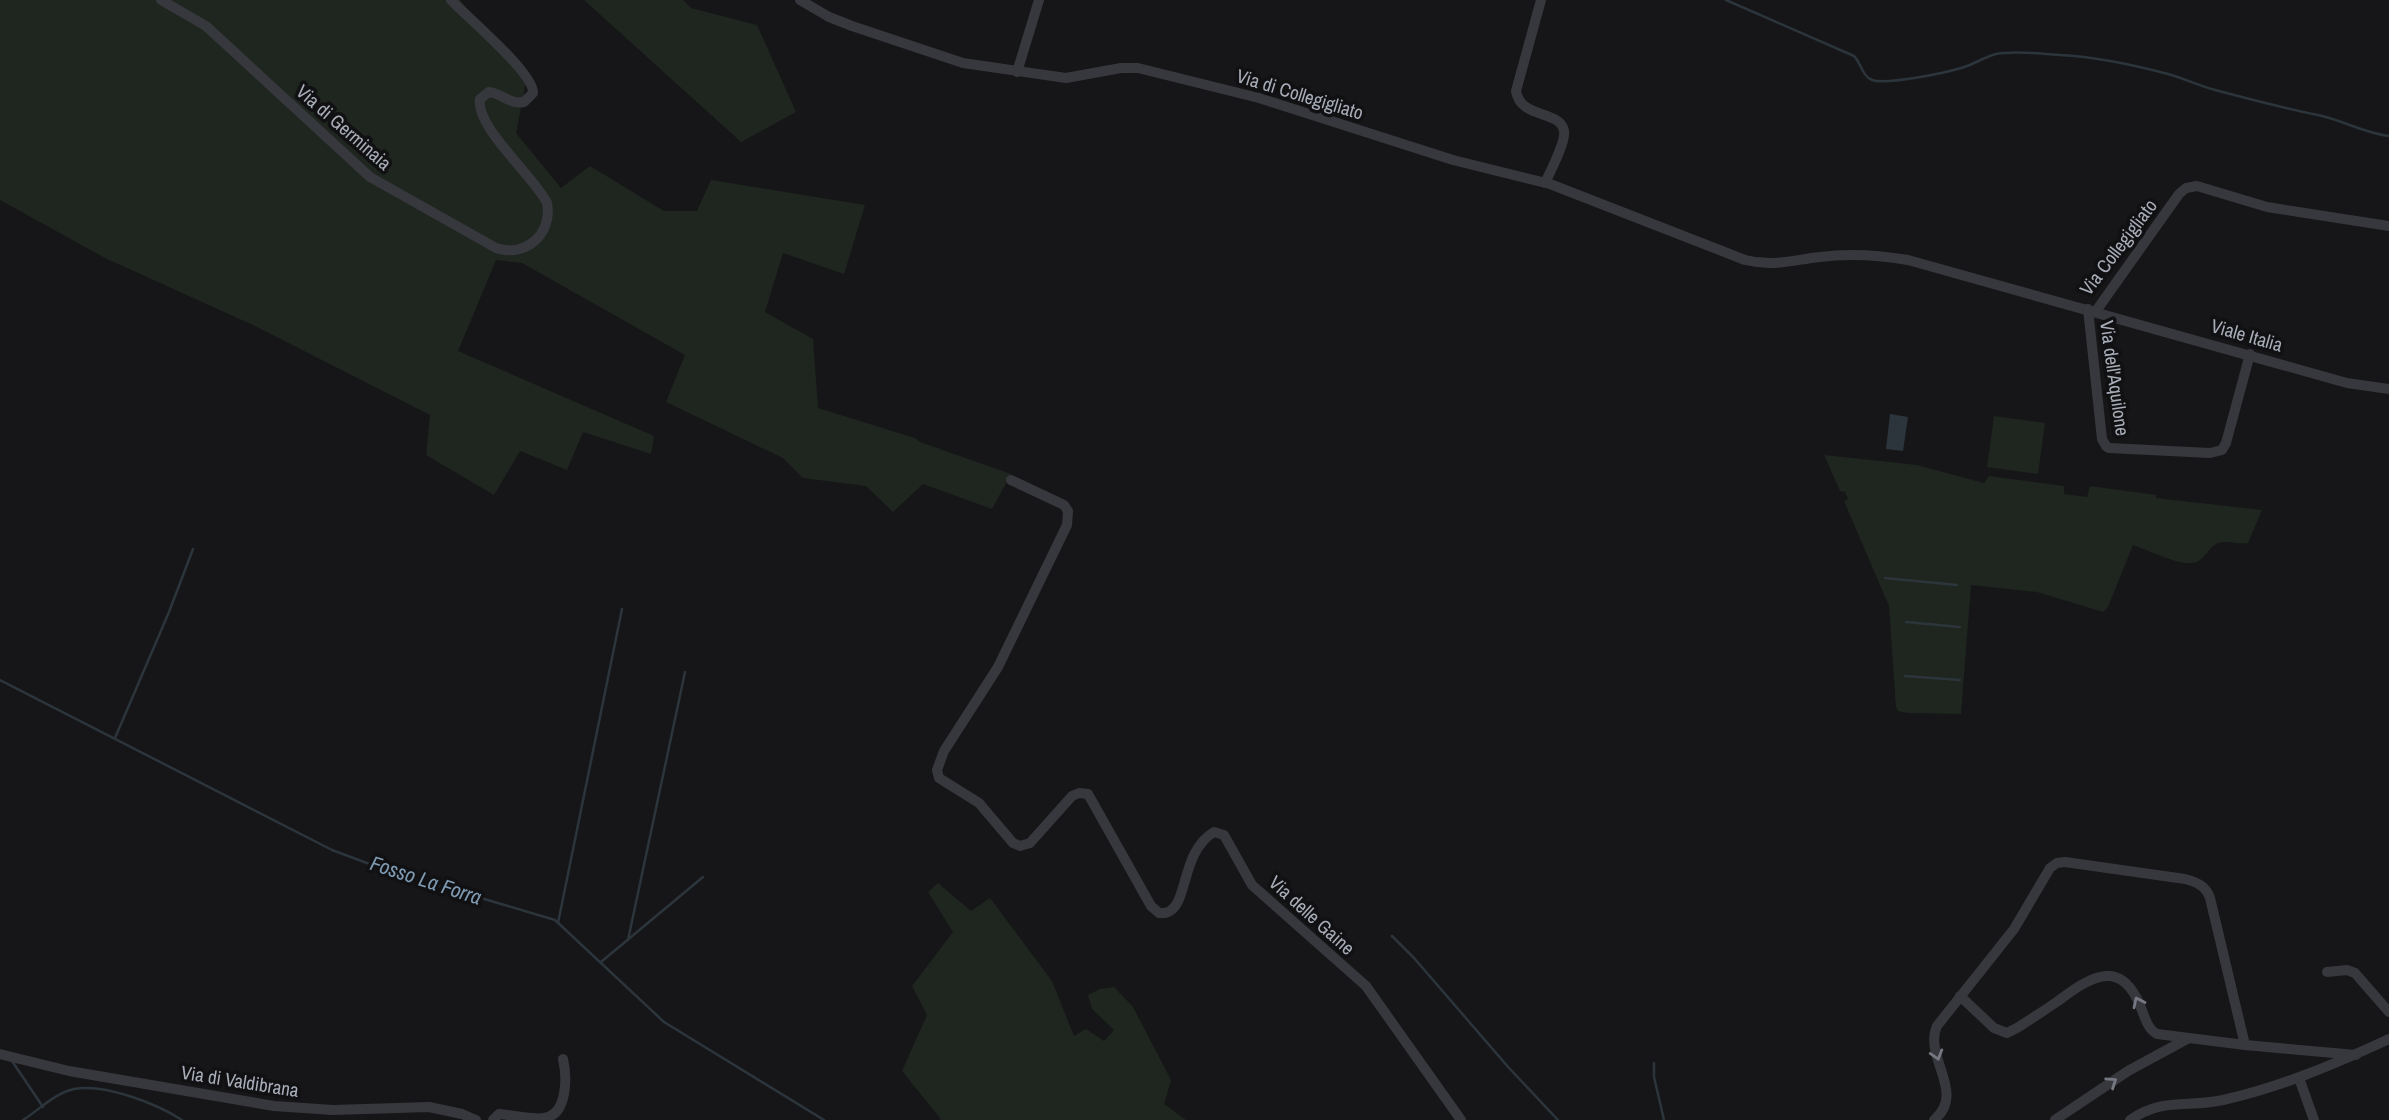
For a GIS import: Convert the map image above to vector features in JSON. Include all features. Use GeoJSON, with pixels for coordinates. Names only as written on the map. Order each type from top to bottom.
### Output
{"type":"FeatureCollection","features":[{"type":"Feature","properties":{"kind":"street","name":"Via di Germinaia"},"geometry":{"type":"LineString","coordinates":[[161,0],[206,26],[370,177],[491,246],[502,250],[520,250],[530,245],[545,227],[547,203],[495,136],[483,117],[479,104],[480,99],[489,92],[499,94],[513,103],[524,102],[533,93],[532,84],[499,46],[451,0]]}},
{"type":"Feature","properties":{"kind":"street","name":"Via di Collegigliato"},"geometry":{"type":"LineString","coordinates":[[800,0],[829,17],[852,26],[963,63],[1066,78],[1121,68],[1145,69],[1259,98],[1452,160],[1545,183],[1745,260],[1765,264],[1785,263]]}},
{"type":"Feature","properties":{"kind":"street"},"geometry":{"type":"LineString","coordinates":[[1017,72],[1039,0]]}},
{"type":"Feature","properties":{"kind":"street"},"geometry":{"type":"LineString","coordinates":[[1541,0],[1516,91],[1523,106],[1556,120],[1564,129],[1564,138],[1545,183]]}},
{"type":"Feature","properties":{"kind":"street","name":"Via Collegigliato"},"geometry":{"type":"LineString","coordinates":[[1785,263],[1840,255],[1895,258],[2092,310],[2179,194],[2190,186],[2202,187],[2267,207],[2389,226]]}},
{"type":"Feature","properties":{"kind":"street","name":"Via dell'Aquilone"},"geometry":{"type":"LineString","coordinates":[[2092,310],[2102,439],[2109,447],[2210,453],[2222,450],[2250,354]]}},
{"type":"Feature","properties":{"kind":"street","name":"Viale Italia"},"geometry":{"type":"LineString","coordinates":[[2092,310],[2347,383],[2389,389]]}},
{"type":"Feature","properties":{"kind":"street","name":"Via delle Gaine"},"geometry":{"type":"LineString","coordinates":[[1011,481],[1064,505],[1068,511],[1067,525],[998,667],[944,751],[937,774],[979,803],[1018,846],[1026,846],[1072,796],[1086,793],[1155,912],[1170,911],[1177,903],[1191,862],[1202,842],[1214,832],[1224,835],[1252,885],[1366,986],[1461,1120]]}},
{"type":"Feature","properties":{"kind":"street"},"geometry":{"type":"LineString","coordinates":[[1934,1120],[1943,1110],[1947,1094],[1933,1042],[1934,1032],[1940,1020],[2014,929],[2048,872],[2057,863],[2197,882],[2208,893],[2245,1045]]}},
{"type":"Feature","properties":{"kind":"street"},"geometry":{"type":"LineString","coordinates":[[2327,972],[2347,970],[2355,974],[2389,1012]]}},
{"type":"Feature","properties":{"kind":"street"},"geometry":{"type":"LineString","coordinates":[[1961,996],[1994,1028],[2007,1033],[2089,979],[2110,976],[2122,980],[2133,991],[2153,1032],[2187,1039],[2356,1055]]}},
{"type":"Feature","properties":{"kind":"street"},"geometry":{"type":"LineString","coordinates":[[2055,1120],[2128,1071],[2187,1039]]}},
{"type":"Feature","properties":{"kind":"street"},"geometry":{"type":"LineString","coordinates":[[2130,1120],[2153,1107],[2219,1101],[2299,1078],[2389,1039]]}},
{"type":"Feature","properties":{"kind":"street","name":"Via di Valdibrana"},"geometry":{"type":"LineString","coordinates":[[0,1054],[54,1068],[274,1106],[333,1110],[429,1107],[476,1120]]}},
{"type":"Feature","properties":{"kind":"street"},"geometry":{"type":"LineString","coordinates":[[493,1120],[499,1114],[541,1119],[550,1117],[562,1100],[565,1077],[563,1059]]}},
{"type":"Feature","properties":{"kind":"street"},"geometry":{"type":"LineString","coordinates":[[2299,1078],[2314,1120]]}},
{"type":"Feature","properties":{"kind":"shaded area"},"geometry":{"type":"Polygon","coordinates":[[[0,0],[460,0],[526,82],[516,133],[561,188],[590,166],[664,211],[697,211],[711,180],[865,205],[844,274],[783,253],[765,312],[813,339],[818,408],[915,438],[1011,474],[992,509],[923,484],[893,512],[866,486],[803,478],[783,458],[666,402],[685,355],[522,263],[496,260],[458,351],[654,436],[651,454],[583,432],[567,470],[520,451],[494,495],[426,455],[430,415],[255,326],[105,258],[0,200],[0,0]]]}},
{"type":"Feature","properties":{"kind":"shaded area"},"geometry":{"type":"Polygon","coordinates":[[[584,0],[683,0],[691,8],[757,25],[796,112],[741,142],[584,0]]]}},
{"type":"Feature","properties":{"kind":"shaded area"},"geometry":{"type":"Polygon","coordinates":[[[1890,414],[1908,417],[1903,451],[1886,449],[1890,414]]]}},
{"type":"Feature","properties":{"kind":"shaded area"},"geometry":{"type":"Polygon","coordinates":[[[1994,416],[2045,423],[2038,474],[1987,467],[1994,416]]]}},
{"type":"Feature","properties":{"kind":"shaded area"},"geometry":{"type":"Polygon","coordinates":[[[1824,455],[1917,465],[1984,483],[1989,476],[2064,486],[2064,494],[2087,497],[2090,486],[2156,495],[2156,498],[2262,510],[2248,543],[2216,544],[2202,559],[2195,562],[2184,563],[2133,545],[2108,607],[2103,612],[2037,592],[1971,585],[1961,714],[1907,713],[1898,711],[1896,707],[1889,606],[1844,501],[1848,499],[1845,492],[1840,491],[1824,455]]]}},
{"type":"Feature","properties":{"kind":"shaded area"},"geometry":{"type":"Polygon","coordinates":[[[938,883],[971,911],[990,898],[1052,981],[1074,1036],[1086,1029],[1104,1041],[1114,1030],[1092,1009],[1088,995],[1100,989],[1114,987],[1133,1007],[1171,1080],[1164,1104],[1186,1120],[940,1120],[902,1071],[927,1015],[912,986],[953,932],[928,892],[938,883]]]}},
{"type":"Feature","properties":{"kind":"waterway"},"geometry":{"type":"LineString","coordinates":[[1726,0],[1854,56],[1866,76],[1872,80],[1902,80],[1942,73],[2003,53],[2086,57],[2164,73],[2215,90],[2327,117],[2389,136]]}},
{"type":"Feature","properties":{"kind":"waterway"},"geometry":{"type":"LineString","coordinates":[[115,738],[193,549]]}},
{"type":"Feature","properties":{"kind":"waterway"},"geometry":{"type":"LineString","coordinates":[[1885,578],[1957,585]]}},
{"type":"Feature","properties":{"kind":"waterway"},"geometry":{"type":"LineString","coordinates":[[558,923],[622,609]]}},
{"type":"Feature","properties":{"kind":"waterway"},"geometry":{"type":"LineString","coordinates":[[1906,622],[1960,627]]}},
{"type":"Feature","properties":{"kind":"waterway"},"geometry":{"type":"LineString","coordinates":[[628,940],[685,672]]}},
{"type":"Feature","properties":{"kind":"waterway"},"geometry":{"type":"LineString","coordinates":[[1905,676],[1960,680]]}},
{"type":"Feature","properties":{"kind":"waterway","name":"Fosso La Forra"},"geometry":{"type":"LineString","coordinates":[[0,680],[332,850],[383,869],[555,920],[664,1022],[824,1120]]}},
{"type":"Feature","properties":{"kind":"waterway"},"geometry":{"type":"LineString","coordinates":[[601,962],[703,877]]}},
{"type":"Feature","properties":{"kind":"waterway"},"geometry":{"type":"LineString","coordinates":[[1392,936],[1558,1120]]}},
{"type":"Feature","properties":{"kind":"waterway"},"geometry":{"type":"LineString","coordinates":[[12,1061],[43,1107]]}},
{"type":"Feature","properties":{"kind":"waterway"},"geometry":{"type":"LineString","coordinates":[[1654,1063],[1654,1077],[1664,1120]]}},
{"type":"Feature","properties":{"kind":"waterway"},"geometry":{"type":"LineString","coordinates":[[23,1120],[60,1094],[87,1088],[130,1096],[182,1120]]}}]}
